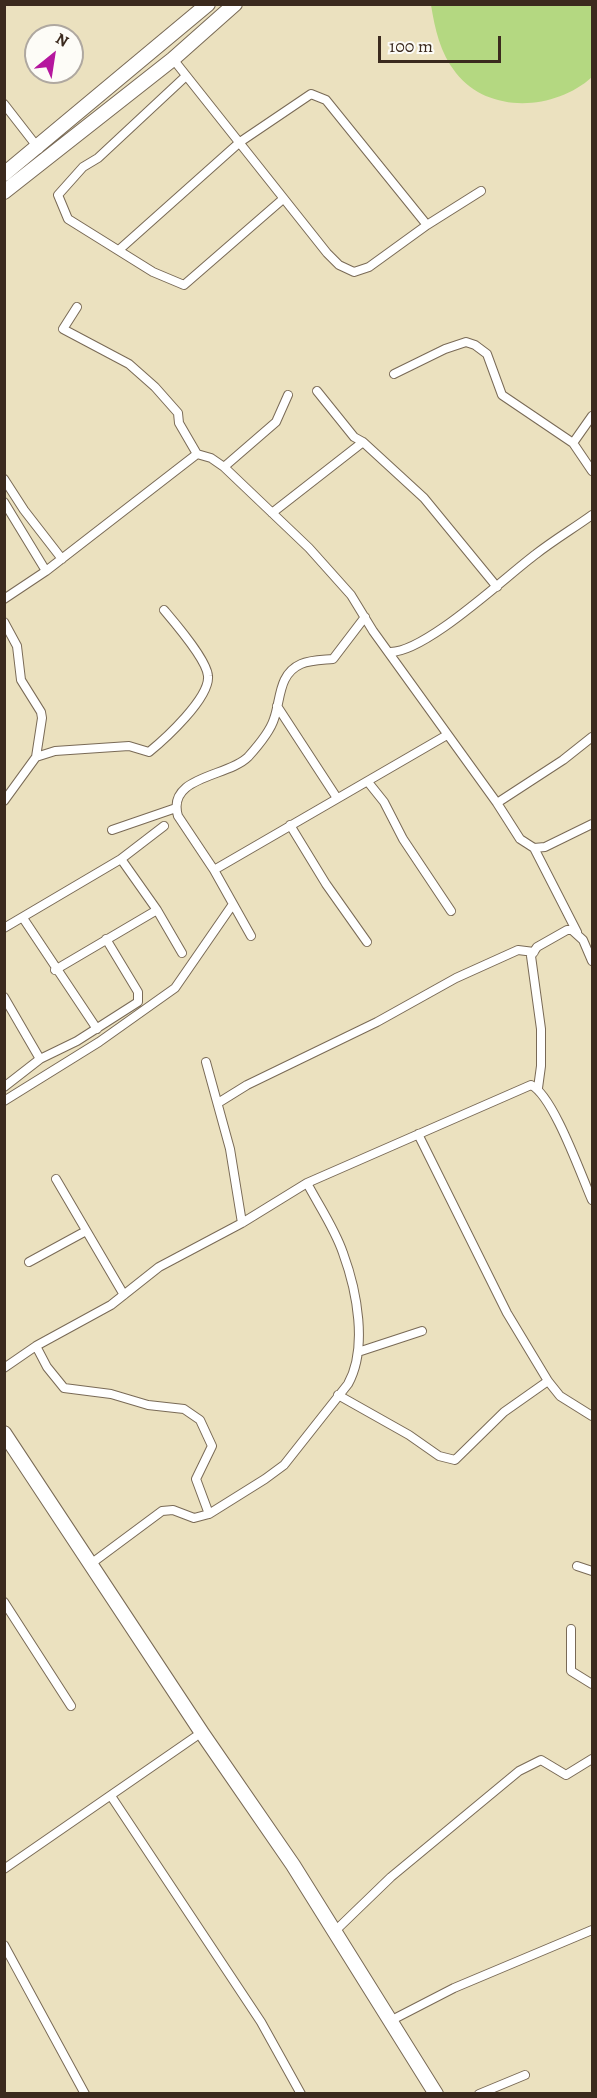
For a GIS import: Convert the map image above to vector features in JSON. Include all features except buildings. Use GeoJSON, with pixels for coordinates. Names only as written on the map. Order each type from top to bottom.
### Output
{"type":"FeatureCollection","features":[{"type":"Feature","properties":{"kind":"main road"},"geometry":{"type":"LineString","coordinates":[[4,174],[208,4]]}},
{"type":"Feature","properties":{"kind":"main road"},"geometry":{"type":"LineString","coordinates":[[4,192],[172,59],[235,4]]}},
{"type":"Feature","properties":{"kind":"main road"},"geometry":{"type":"LineString","coordinates":[[4,1433],[92,1563],[202,1733],[293,1865],[436,2094]]}},
{"type":"Feature","properties":{"kind":"main road"},"geometry":{"type":"LineString","coordinates":[[4,1448],[195,1737],[287,1869],[427,2094]]}},
{"type":"Feature","properties":{"kind":"street"},"geometry":{"type":"LineString","coordinates":[[172,59],[327,254],[339,265],[354,272],[369,267],[427,225],[481,191]]}},
{"type":"Feature","properties":{"kind":"street"},"geometry":{"type":"LineString","coordinates":[[186,76],[98,158],[83,167],[58,195],[68,219],[120,249],[153,272],[184,285],[283,199]]}},
{"type":"Feature","properties":{"kind":"street"},"geometry":{"type":"LineString","coordinates":[[120,249],[240,142],[311,94],[326,100],[427,225]]}},
{"type":"Feature","properties":{"kind":"street"},"geometry":{"type":"LineString","coordinates":[[4,104],[38,147],[45,160]]}},
{"type":"Feature","properties":{"kind":"street"},"geometry":{"type":"LineString","coordinates":[[77,307],[63,329],[129,364],[155,387],[177,414],[179,423],[197,454],[212,458],[224,467],[340,582],[497,803],[520,839],[534,848],[592,961]]}},
{"type":"Feature","properties":{"kind":"street"},"geometry":{"type":"LineString","coordinates":[[394,374],[445,349],[466,342],[475,345],[486,354],[502,395],[573,443],[592,471]]}},
{"type":"Feature","properties":{"kind":"street"},"geometry":{"type":"LineString","coordinates":[[317,391],[354,437],[363,442],[424,498],[497,587]]}},
{"type":"Feature","properties":{"kind":"street"},"geometry":{"type":"LineString","coordinates":[[224,467],[276,422],[288,395]]}},
{"type":"Feature","properties":{"kind":"street"},"geometry":{"type":"LineString","coordinates":[[573,443],[592,416]]}},
{"type":"Feature","properties":{"kind":"street"},"geometry":{"type":"LineString","coordinates":[[272,513],[363,442]]}},
{"type":"Feature","properties":{"kind":"street"},"geometry":{"type":"LineString","coordinates":[[4,599],[62,559],[197,454]]}},
{"type":"Feature","properties":{"kind":"street"},"geometry":{"type":"LineString","coordinates":[[4,479],[62,559]]}},
{"type":"Feature","properties":{"kind":"street"},"geometry":{"type":"LineString","coordinates":[[4,502],[46,571]]}},
{"type":"Feature","properties":{"kind":"street"},"geometry":{"type":"LineString","coordinates":[[389,652],[400,653],[445,626],[535,555],[592,515]]}},
{"type":"Feature","properties":{"kind":"street"},"geometry":{"type":"LineString","coordinates":[[36,757],[55,751],[129,746],[149,752],[173,732],[208,685],[208,673],[189,641],[164,609]]}},
{"type":"Feature","properties":{"kind":"street"},"geometry":{"type":"LineString","coordinates":[[251,936],[176,808],[178,797],[193,782],[246,759],[274,721],[283,680],[300,664],[333,659],[364,617]]}},
{"type":"Feature","properties":{"kind":"street"},"geometry":{"type":"LineString","coordinates":[[4,622],[17,646],[21,680],[41,712],[36,757],[4,801]]}},
{"type":"Feature","properties":{"kind":"street"},"geometry":{"type":"LineString","coordinates":[[277,705],[337,798]]}},
{"type":"Feature","properties":{"kind":"street"},"geometry":{"type":"LineString","coordinates":[[214,870],[447,735]]}},
{"type":"Feature","properties":{"kind":"street"},"geometry":{"type":"LineString","coordinates":[[497,803],[563,760],[592,736]]}},
{"type":"Feature","properties":{"kind":"street"},"geometry":{"type":"LineString","coordinates":[[368,782],[384,802],[403,839],[451,911]]}},
{"type":"Feature","properties":{"kind":"street"},"geometry":{"type":"LineString","coordinates":[[112,830],[176,808]]}},
{"type":"Feature","properties":{"kind":"street"},"geometry":{"type":"LineString","coordinates":[[534,848],[544,847],[592,824]]}},
{"type":"Feature","properties":{"kind":"street"},"geometry":{"type":"LineString","coordinates":[[290,825],[326,884],[367,942]]}},
{"type":"Feature","properties":{"kind":"street"},"geometry":{"type":"LineString","coordinates":[[4,928],[121,859],[164,826]]}},
{"type":"Feature","properties":{"kind":"street"},"geometry":{"type":"LineString","coordinates":[[121,859],[157,910],[182,954]]}},
{"type":"Feature","properties":{"kind":"street"},"geometry":{"type":"LineString","coordinates":[[4,1101],[99,1042],[175,988],[232,904]]}},
{"type":"Feature","properties":{"kind":"street"},"geometry":{"type":"LineString","coordinates":[[56,970],[157,910]]}},
{"type":"Feature","properties":{"kind":"street"},"geometry":{"type":"LineString","coordinates":[[23,918],[97,1029]]}},
{"type":"Feature","properties":{"kind":"street"},"geometry":{"type":"LineString","coordinates":[[538,1088],[541,1066],[541,1029],[531,962],[537,947],[567,930],[577,932]]}},
{"type":"Feature","properties":{"kind":"street"},"geometry":{"type":"LineString","coordinates":[[4,1087],[40,1059],[97,1029],[138,1002],[140,996],[106,939]]}},
{"type":"Feature","properties":{"kind":"street"},"geometry":{"type":"LineString","coordinates":[[218,1103],[247,1085],[377,1022],[456,978],[518,950],[534,952]]}},
{"type":"Feature","properties":{"kind":"street"},"geometry":{"type":"LineString","coordinates":[[4,997],[40,1059]]}},
{"type":"Feature","properties":{"kind":"street"},"geometry":{"type":"LineString","coordinates":[[206,1062],[230,1149],[242,1223]]}},
{"type":"Feature","properties":{"kind":"street"},"geometry":{"type":"LineString","coordinates":[[4,1368],[36,1346],[111,1305],[159,1267],[242,1223],[307,1183],[531,1085],[538,1088],[552,1110],[592,1200]]}},
{"type":"Feature","properties":{"kind":"street"},"geometry":{"type":"LineString","coordinates":[[418,1134],[507,1313],[548,1381],[560,1396],[592,1416]]}},
{"type":"Feature","properties":{"kind":"street"},"geometry":{"type":"LineString","coordinates":[[56,1179],[124,1295]]}},
{"type":"Feature","properties":{"kind":"street"},"geometry":{"type":"LineString","coordinates":[[92,1563],[162,1511],[173,1510],[194,1518],[209,1514],[284,1465],[355,1372],[358,1352],[354,1296],[343,1253],[307,1183]]}},
{"type":"Feature","properties":{"kind":"street"},"geometry":{"type":"LineString","coordinates":[[29,1262],[86,1231]]}},
{"type":"Feature","properties":{"kind":"street"},"geometry":{"type":"LineString","coordinates":[[358,1352],[422,1331]]}},
{"type":"Feature","properties":{"kind":"street"},"geometry":{"type":"LineString","coordinates":[[36,1346],[47,1367],[64,1388],[111,1394],[148,1405],[179,1407],[193,1413],[206,1430],[212,1446],[196,1479],[209,1514]]}},
{"type":"Feature","properties":{"kind":"street"},"geometry":{"type":"LineString","coordinates":[[339,1395],[409,1435],[439,1456],[455,1461],[504,1412],[548,1381]]}},
{"type":"Feature","properties":{"kind":"street"},"geometry":{"type":"LineString","coordinates":[[577,1566],[592,1571]]}},
{"type":"Feature","properties":{"kind":"street"},"geometry":{"type":"LineString","coordinates":[[4,1602],[71,1706]]}},
{"type":"Feature","properties":{"kind":"street"},"geometry":{"type":"LineString","coordinates":[[571,1629],[571,1671],[592,1684]]}},
{"type":"Feature","properties":{"kind":"street"},"geometry":{"type":"LineString","coordinates":[[4,1869],[195,1737]]}},
{"type":"Feature","properties":{"kind":"street"},"geometry":{"type":"LineString","coordinates":[[334,1932],[391,1877],[519,1771],[541,1760],[567,1775],[592,1759]]}},
{"type":"Feature","properties":{"kind":"street"},"geometry":{"type":"LineString","coordinates":[[111,1796],[261,2022],[301,2094]]}},
{"type":"Feature","properties":{"kind":"street"},"geometry":{"type":"LineString","coordinates":[[390,2021],[454,1988],[592,1930]]}},
{"type":"Feature","properties":{"kind":"street"},"geometry":{"type":"LineString","coordinates":[[4,1945],[85,2094]]}},
{"type":"Feature","properties":{"kind":"street"},"geometry":{"type":"LineString","coordinates":[[479,2094],[525,2075]]}},
{"type":"Feature","properties":{"kind":"green space"},"geometry":{"type":"Polygon","coordinates":[[[431,5],[592,5],[592,77],[577,88],[542,101],[523,103],[486,96],[470,87],[450,65],[439,40],[431,5]]]}}]}
